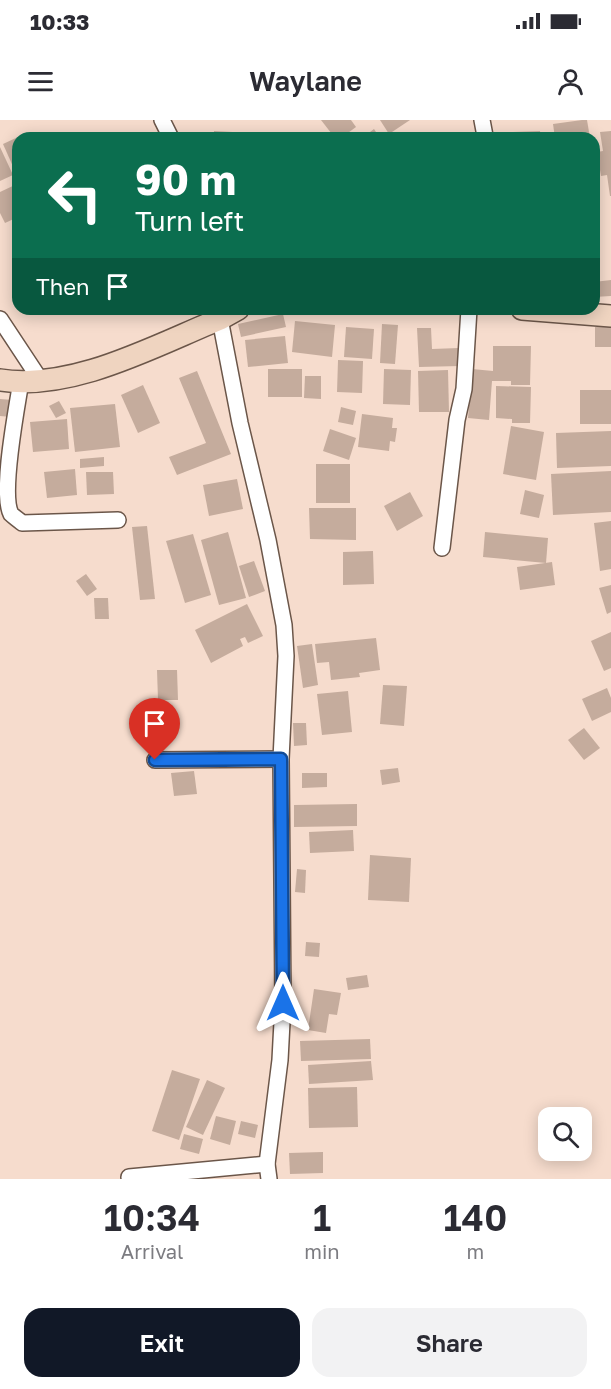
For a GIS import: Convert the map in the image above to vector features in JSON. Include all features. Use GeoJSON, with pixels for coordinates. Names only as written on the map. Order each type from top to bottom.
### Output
{"type":"FeatureCollection","features":[{"type":"Feature","properties":{"kind":"street"},"geometry":{"type":"LineString","coordinates":[[0,381],[60,380],[94,370],[227,315]]}},
{"type":"Feature","properties":{"kind":"street"},"geometry":{"type":"LineString","coordinates":[[129,1177],[268,1172],[277,1091],[283,1003],[281,759],[286,656],[284,625],[268,540],[240,423],[229,315]]}},
{"type":"Feature","properties":{"kind":"street"},"geometry":{"type":"LineString","coordinates":[[442,548],[457,420],[464,389],[469,315]]}},
{"type":"Feature","properties":{"kind":"street"},"geometry":{"type":"LineString","coordinates":[[0,319],[31,381],[7,465],[7,499],[10,513],[22,523],[118,520]]}},
{"type":"Feature","properties":{"kind":"street"},"geometry":{"type":"LineString","coordinates":[[155,760],[281,759]]}},
{"type":"Feature","properties":{"kind":"building"},"geometry":{"type":"Polygon","coordinates":[[[321,120],[351,120],[356,127],[349,132],[330,132],[321,120]]]}},
{"type":"Feature","properties":{"kind":"building"},"geometry":{"type":"Polygon","coordinates":[[[380,120],[410,120],[392,132],[388,132],[380,120]]]}},
{"type":"Feature","properties":{"kind":"building"},"geometry":{"type":"Polygon","coordinates":[[[587,120],[589,132],[554,132],[553,124],[587,120]]]}},
{"type":"Feature","properties":{"kind":"building"},"geometry":{"type":"Polygon","coordinates":[[[611,131],[611,196],[607,175],[601,176],[600,152],[603,151],[600,132],[611,131]]]}},
{"type":"Feature","properties":{"kind":"building"},"geometry":{"type":"Polygon","coordinates":[[[12,140],[12,164],[3,144],[12,140]]]}},
{"type":"Feature","properties":{"kind":"building"},"geometry":{"type":"Polygon","coordinates":[[[0,147],[12,175],[0,181],[0,147]]]}},
{"type":"Feature","properties":{"kind":"building"},"geometry":{"type":"Polygon","coordinates":[[[12,186],[12,220],[5,223],[0,213],[0,192],[12,186]]]}},
{"type":"Feature","properties":{"kind":"building"},"geometry":{"type":"Polygon","coordinates":[[[611,280],[611,296],[600,297],[600,281],[611,280]]]}},
{"type":"Feature","properties":{"kind":"building"},"geometry":{"type":"Polygon","coordinates":[[[283,315],[286,327],[241,337],[238,324],[283,315]]]}},
{"type":"Feature","properties":{"kind":"building"},"geometry":{"type":"Polygon","coordinates":[[[295,321],[335,325],[332,357],[292,352],[295,321]]]}},
{"type":"Feature","properties":{"kind":"building"},"geometry":{"type":"Polygon","coordinates":[[[382,324],[398,325],[395,364],[380,363],[382,324]]]}},
{"type":"Feature","properties":{"kind":"building"},"geometry":{"type":"Polygon","coordinates":[[[346,327],[374,329],[372,359],[344,357],[346,327]]]}},
{"type":"Feature","properties":{"kind":"building"},"geometry":{"type":"Polygon","coordinates":[[[595,327],[611,327],[611,347],[595,347],[595,327]]]}},
{"type":"Feature","properties":{"kind":"building"},"geometry":{"type":"Polygon","coordinates":[[[417,328],[431,328],[432,349],[459,348],[460,366],[419,367],[417,328]]]}},
{"type":"Feature","properties":{"kind":"building"},"geometry":{"type":"Polygon","coordinates":[[[285,336],[288,363],[248,367],[245,340],[285,336]]]}},
{"type":"Feature","properties":{"kind":"building"},"geometry":{"type":"Polygon","coordinates":[[[493,346],[531,346],[530,385],[511,385],[511,381],[492,381],[489,420],[468,418],[472,369],[493,371],[493,346]]]}},
{"type":"Feature","properties":{"kind":"building"},"geometry":{"type":"Polygon","coordinates":[[[338,360],[363,361],[362,393],[337,392],[338,360]]]}},
{"type":"Feature","properties":{"kind":"building"},"geometry":{"type":"Polygon","coordinates":[[[268,369],[302,369],[302,397],[268,397],[268,369]]]}},
{"type":"Feature","properties":{"kind":"building"},"geometry":{"type":"Polygon","coordinates":[[[384,369],[411,370],[410,405],[383,404],[384,369]]]}},
{"type":"Feature","properties":{"kind":"building"},"geometry":{"type":"Polygon","coordinates":[[[448,370],[449,412],[419,412],[418,371],[448,370]]]}},
{"type":"Feature","properties":{"kind":"building"},"geometry":{"type":"Polygon","coordinates":[[[197,371],[231,454],[177,475],[169,457],[206,443],[179,378],[197,371]]]}},
{"type":"Feature","properties":{"kind":"building"},"geometry":{"type":"Polygon","coordinates":[[[305,376],[321,376],[321,399],[304,398],[305,376]]]}},
{"type":"Feature","properties":{"kind":"building"},"geometry":{"type":"Polygon","coordinates":[[[143,385],[160,423],[138,433],[121,395],[143,385]]]}},
{"type":"Feature","properties":{"kind":"building"},"geometry":{"type":"Polygon","coordinates":[[[496,386],[531,387],[530,423],[512,423],[512,419],[496,418],[496,386]]]}},
{"type":"Feature","properties":{"kind":"building"},"geometry":{"type":"Polygon","coordinates":[[[580,390],[611,390],[611,424],[580,424],[580,390]]]}},
{"type":"Feature","properties":{"kind":"building"},"geometry":{"type":"Polygon","coordinates":[[[0,399],[13,400],[11,417],[0,416],[0,399]]]}},
{"type":"Feature","properties":{"kind":"building"},"geometry":{"type":"Polygon","coordinates":[[[59,401],[66,413],[56,418],[49,406],[59,401]]]}},
{"type":"Feature","properties":{"kind":"building"},"geometry":{"type":"Polygon","coordinates":[[[115,404],[120,447],[75,452],[70,408],[115,404]]]}},
{"type":"Feature","properties":{"kind":"building"},"geometry":{"type":"Polygon","coordinates":[[[341,407],[356,411],[353,425],[338,422],[341,407]]]}},
{"type":"Feature","properties":{"kind":"building"},"geometry":{"type":"Polygon","coordinates":[[[362,414],[393,418],[392,428],[397,428],[395,442],[390,441],[389,451],[358,447],[362,414]]]}},
{"type":"Feature","properties":{"kind":"building"},"geometry":{"type":"Polygon","coordinates":[[[67,419],[69,449],[33,452],[30,422],[67,419]]]}},
{"type":"Feature","properties":{"kind":"building"},"geometry":{"type":"Polygon","coordinates":[[[511,426],[544,432],[536,480],[503,474],[511,426]]]}},
{"type":"Feature","properties":{"kind":"building"},"geometry":{"type":"Polygon","coordinates":[[[330,429],[356,438],[349,460],[323,451],[330,429]]]}},
{"type":"Feature","properties":{"kind":"building"},"geometry":{"type":"Polygon","coordinates":[[[611,431],[611,466],[557,468],[556,433],[611,431]]]}},
{"type":"Feature","properties":{"kind":"building"},"geometry":{"type":"Polygon","coordinates":[[[104,457],[104,466],[80,468],[80,459],[104,457]]]}},
{"type":"Feature","properties":{"kind":"building"},"geometry":{"type":"Polygon","coordinates":[[[316,464],[350,464],[350,503],[316,503],[316,464]]]}},
{"type":"Feature","properties":{"kind":"building"},"geometry":{"type":"Polygon","coordinates":[[[75,469],[77,495],[47,498],[44,472],[75,469]]]}},
{"type":"Feature","properties":{"kind":"building"},"geometry":{"type":"Polygon","coordinates":[[[611,471],[611,512],[553,515],[551,474],[611,471]]]}},
{"type":"Feature","properties":{"kind":"building"},"geometry":{"type":"Polygon","coordinates":[[[86,472],[113,472],[114,494],[87,495],[86,472]]]}},
{"type":"Feature","properties":{"kind":"building"},"geometry":{"type":"Polygon","coordinates":[[[237,479],[243,509],[209,516],[203,485],[237,479]]]}},
{"type":"Feature","properties":{"kind":"building"},"geometry":{"type":"Polygon","coordinates":[[[525,490],[544,495],[539,518],[520,514],[525,490]]]}},
{"type":"Feature","properties":{"kind":"building"},"geometry":{"type":"Polygon","coordinates":[[[410,492],[423,516],[397,531],[384,506],[410,492]]]}},
{"type":"Feature","properties":{"kind":"building"},"geometry":{"type":"Polygon","coordinates":[[[309,508],[356,508],[356,540],[310,539],[309,508]]]}},
{"type":"Feature","properties":{"kind":"building"},"geometry":{"type":"Polygon","coordinates":[[[611,521],[611,569],[600,571],[594,523],[611,521]]]}},
{"type":"Feature","properties":{"kind":"building"},"geometry":{"type":"Polygon","coordinates":[[[147,526],[155,599],[140,600],[132,527],[147,526]]]}},
{"type":"Feature","properties":{"kind":"building"},"geometry":{"type":"Polygon","coordinates":[[[228,532],[246,598],[219,605],[201,540],[228,532]]]}},
{"type":"Feature","properties":{"kind":"building"},"geometry":{"type":"Polygon","coordinates":[[[485,532],[548,538],[546,563],[483,557],[485,532]]]}},
{"type":"Feature","properties":{"kind":"building"},"geometry":{"type":"Polygon","coordinates":[[[193,534],[211,595],[185,603],[166,541],[193,534]]]}},
{"type":"Feature","properties":{"kind":"building"},"geometry":{"type":"Polygon","coordinates":[[[373,551],[374,584],[343,585],[343,552],[373,551]]]}},
{"type":"Feature","properties":{"kind":"building"},"geometry":{"type":"Polygon","coordinates":[[[254,561],[265,591],[249,597],[239,566],[254,561]]]}},
{"type":"Feature","properties":{"kind":"building"},"geometry":{"type":"Polygon","coordinates":[[[552,562],[555,585],[520,590],[517,567],[552,562]]]}},
{"type":"Feature","properties":{"kind":"building"},"geometry":{"type":"Polygon","coordinates":[[[86,574],[97,589],[87,596],[76,581],[86,574]]]}},
{"type":"Feature","properties":{"kind":"building"},"geometry":{"type":"Polygon","coordinates":[[[611,585],[611,612],[607,614],[599,588],[611,585]]]}},
{"type":"Feature","properties":{"kind":"building"},"geometry":{"type":"Polygon","coordinates":[[[94,598],[108,598],[109,619],[95,619],[94,598]]]}},
{"type":"Feature","properties":{"kind":"building"},"geometry":{"type":"Polygon","coordinates":[[[247,604],[263,636],[248,643],[245,637],[240,639],[243,646],[211,663],[195,630],[247,604]]]}},
{"type":"Feature","properties":{"kind":"building"},"geometry":{"type":"Polygon","coordinates":[[[611,632],[611,668],[604,671],[591,641],[611,632]]]}},
{"type":"Feature","properties":{"kind":"building"},"geometry":{"type":"Polygon","coordinates":[[[376,638],[380,670],[359,673],[360,677],[331,680],[329,662],[317,663],[315,644],[376,638]]]}},
{"type":"Feature","properties":{"kind":"building"},"geometry":{"type":"Polygon","coordinates":[[[312,644],[318,685],[303,688],[297,646],[312,644]]]}},
{"type":"Feature","properties":{"kind":"building"},"geometry":{"type":"Polygon","coordinates":[[[157,670],[177,670],[178,700],[158,700],[157,670]]]}},
{"type":"Feature","properties":{"kind":"building"},"geometry":{"type":"Polygon","coordinates":[[[383,685],[407,686],[404,726],[380,724],[383,685]]]}},
{"type":"Feature","properties":{"kind":"building"},"geometry":{"type":"Polygon","coordinates":[[[607,688],[611,698],[611,712],[592,721],[582,699],[607,688]]]}},
{"type":"Feature","properties":{"kind":"building"},"geometry":{"type":"Polygon","coordinates":[[[348,691],[352,732],[322,735],[317,694],[348,691]]]}},
{"type":"Feature","properties":{"kind":"building"},"geometry":{"type":"Polygon","coordinates":[[[293,723],[306,723],[307,745],[294,746],[293,723]]]}},
{"type":"Feature","properties":{"kind":"building"},"geometry":{"type":"Polygon","coordinates":[[[584,728],[600,748],[584,760],[568,740],[584,728]]]}},
{"type":"Feature","properties":{"kind":"building"},"geometry":{"type":"Polygon","coordinates":[[[398,768],[400,782],[382,785],[380,770],[398,768]]]}},
{"type":"Feature","properties":{"kind":"building"},"geometry":{"type":"Polygon","coordinates":[[[194,771],[197,794],[174,796],[171,773],[194,771]]]}},
{"type":"Feature","properties":{"kind":"building"},"geometry":{"type":"Polygon","coordinates":[[[302,773],[327,773],[327,787],[302,788],[302,773]]]}},
{"type":"Feature","properties":{"kind":"building"},"geometry":{"type":"Polygon","coordinates":[[[357,804],[357,826],[294,827],[294,805],[357,804]]]}},
{"type":"Feature","properties":{"kind":"building"},"geometry":{"type":"Polygon","coordinates":[[[353,830],[354,851],[310,853],[309,832],[353,830]]]}},
{"type":"Feature","properties":{"kind":"building"},"geometry":{"type":"Polygon","coordinates":[[[370,855],[411,858],[409,902],[368,900],[370,855]]]}},
{"type":"Feature","properties":{"kind":"building"},"geometry":{"type":"Polygon","coordinates":[[[297,869],[306,870],[305,893],[295,892],[297,869]]]}},
{"type":"Feature","properties":{"kind":"building"},"geometry":{"type":"Polygon","coordinates":[[[306,942],[320,943],[319,957],[305,956],[306,942]]]}},
{"type":"Feature","properties":{"kind":"building"},"geometry":{"type":"Polygon","coordinates":[[[367,975],[369,987],[348,990],[346,978],[367,975]]]}},
{"type":"Feature","properties":{"kind":"building"},"geometry":{"type":"Polygon","coordinates":[[[314,989],[341,993],[337,1015],[329,1014],[326,1033],[308,1030],[314,989]]]}},
{"type":"Feature","properties":{"kind":"building"},"geometry":{"type":"Polygon","coordinates":[[[370,1039],[371,1059],[301,1061],[300,1041],[370,1039]]]}},
{"type":"Feature","properties":{"kind":"building"},"geometry":{"type":"Polygon","coordinates":[[[371,1061],[373,1080],[309,1084],[308,1065],[371,1061]]]}},
{"type":"Feature","properties":{"kind":"building"},"geometry":{"type":"Polygon","coordinates":[[[172,1070],[200,1079],[179,1140],[152,1131],[172,1070]]]}},
{"type":"Feature","properties":{"kind":"building"},"geometry":{"type":"Polygon","coordinates":[[[207,1080],[225,1088],[203,1135],[186,1127],[207,1080]]]}},
{"type":"Feature","properties":{"kind":"building"},"geometry":{"type":"Polygon","coordinates":[[[357,1087],[358,1127],[309,1128],[308,1088],[357,1087]]]}},
{"type":"Feature","properties":{"kind":"building"},"geometry":{"type":"Polygon","coordinates":[[[216,1116],[236,1121],[230,1145],[210,1139],[216,1116]]]}},
{"type":"Feature","properties":{"kind":"building"},"geometry":{"type":"Polygon","coordinates":[[[241,1121],[258,1125],[255,1138],[238,1134],[241,1121]]]}},
{"type":"Feature","properties":{"kind":"building"},"geometry":{"type":"Polygon","coordinates":[[[184,1134],[203,1139],[199,1154],[180,1149],[184,1134]]]}},
{"type":"Feature","properties":{"kind":"building"},"geometry":{"type":"Polygon","coordinates":[[[323,1152],[323,1173],[290,1174],[289,1153],[323,1152]]]}},
{"type":"Feature","properties":{"kind":"route"},"geometry":{"type":"LineString","coordinates":[[155,760],[281,759],[283,1003]]}}]}
